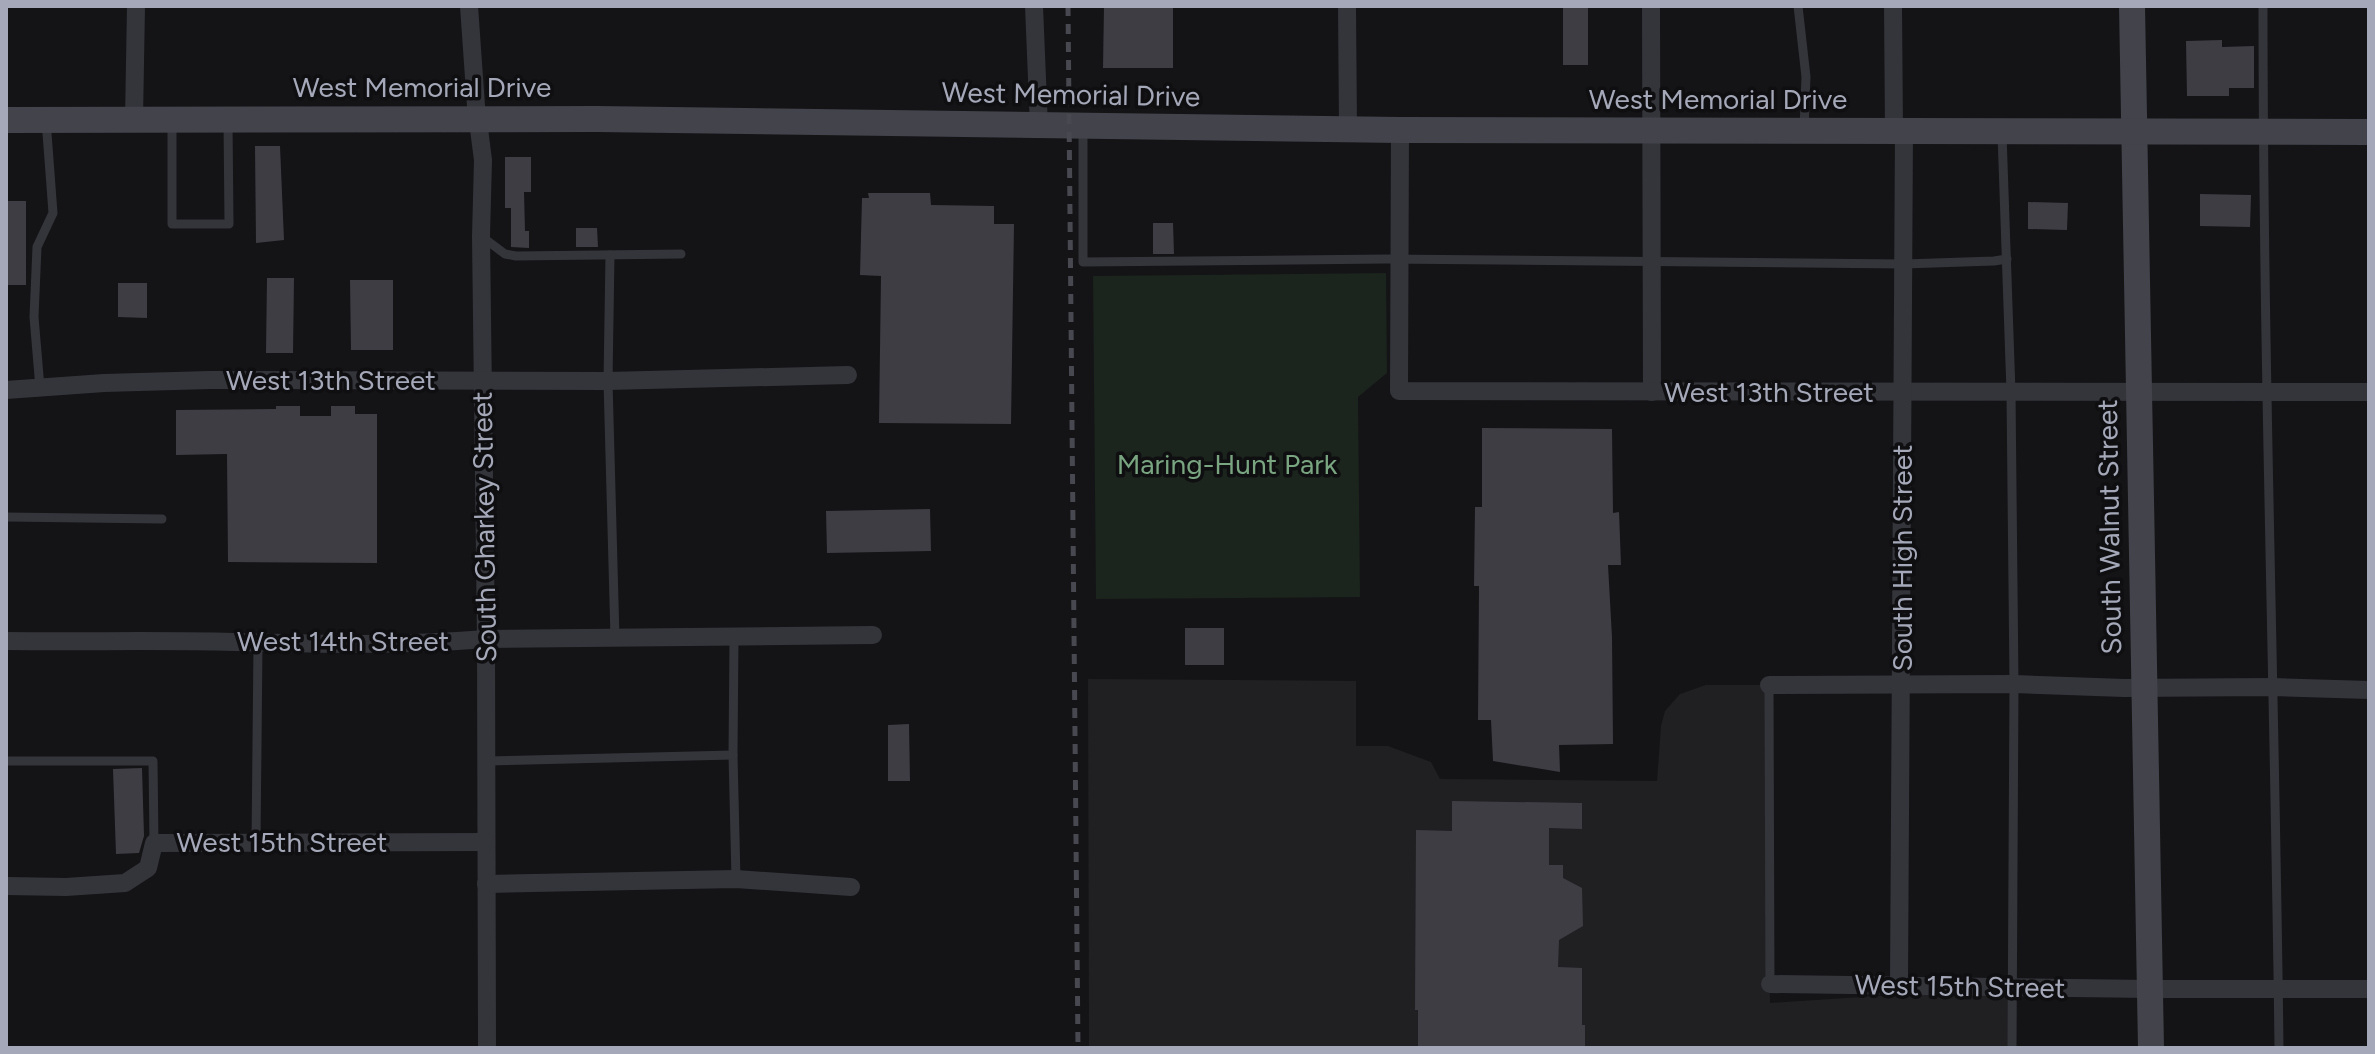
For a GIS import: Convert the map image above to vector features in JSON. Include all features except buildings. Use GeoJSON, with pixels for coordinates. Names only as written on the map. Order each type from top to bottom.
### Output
{"type":"FeatureCollection","features":[{"type":"Feature","properties":{"kind":"main road","name":"South Walnut Street"},"geometry":{"type":"LineString","coordinates":[[2132,6],[2151,1048]]}},
{"type":"Feature","properties":{"kind":"main road","name":"West Memorial Drive"},"geometry":{"type":"LineString","coordinates":[[6,120],[779,121],[1400,130],[2369,132]]}},
{"type":"Feature","properties":{"kind":"street"},"geometry":{"type":"LineString","coordinates":[[134,119],[136,6]]}},
{"type":"Feature","properties":{"kind":"street","name":"South Gharkey Street"},"geometry":{"type":"LineString","coordinates":[[469,6],[483,160],[487,1048]]}},
{"type":"Feature","properties":{"kind":"street"},"geometry":{"type":"LineString","coordinates":[[1034,6],[1039,127]]}},
{"type":"Feature","properties":{"kind":"street"},"geometry":{"type":"LineString","coordinates":[[1347,6],[1348,129]]}},
{"type":"Feature","properties":{"kind":"street"},"geometry":{"type":"LineString","coordinates":[[1651,6],[1652,392]]}},
{"type":"Feature","properties":{"kind":"street","name":"South High Street"},"geometry":{"type":"LineString","coordinates":[[1893,6],[1904,264],[1899,984]]}},
{"type":"Feature","properties":{"kind":"street"},"geometry":{"type":"LineString","coordinates":[[1399,259],[1400,130]]}},
{"type":"Feature","properties":{"kind":"street","name":"West 13th Street"},"geometry":{"type":"LineString","coordinates":[[1399,259],[1399,391],[2369,392]]}},
{"type":"Feature","properties":{"kind":"street","name":"West 13th Street"},"geometry":{"type":"LineString","coordinates":[[6,390],[210,380],[483,382],[848,375]]}},
{"type":"Feature","properties":{"kind":"street","name":"West 14th Street"},"geometry":{"type":"LineString","coordinates":[[6,641],[258,644],[873,635]]}},
{"type":"Feature","properties":{"kind":"street"},"geometry":{"type":"LineString","coordinates":[[1769,685],[2014,684],[2369,690]]}},
{"type":"Feature","properties":{"kind":"street","name":"West 15th Street"},"geometry":{"type":"LineString","coordinates":[[6,886],[66,887],[125,883],[148,868],[154,843],[486,842]]}},
{"type":"Feature","properties":{"kind":"street"},"geometry":{"type":"LineString","coordinates":[[486,884],[736,879],[851,887]]}},
{"type":"Feature","properties":{"kind":"street","name":"West 15th Street"},"geometry":{"type":"LineString","coordinates":[[1770,984],[2369,989]]}},
{"type":"Feature","properties":{"kind":"lane"},"geometry":{"type":"LineString","coordinates":[[1798,6],[1806,77],[1804,131]]}},
{"type":"Feature","properties":{"kind":"lane"},"geometry":{"type":"LineString","coordinates":[[2263,6],[2266,392],[2279,1048]]}},
{"type":"Feature","properties":{"kind":"lane"},"geometry":{"type":"LineString","coordinates":[[172,119],[172,224],[229,224],[228,120]]}},
{"type":"Feature","properties":{"kind":"lane"},"geometry":{"type":"LineString","coordinates":[[40,388],[34,317],[37,247],[53,213],[46,120]]}},
{"type":"Feature","properties":{"kind":"lane"},"geometry":{"type":"LineString","coordinates":[[1083,127],[1083,262],[1399,259],[1904,264],[2007,259]]}},
{"type":"Feature","properties":{"kind":"lane"},"geometry":{"type":"LineString","coordinates":[[2002,131],[2011,392],[2014,684],[2012,1048]]}},
{"type":"Feature","properties":{"kind":"lane"},"geometry":{"type":"LineString","coordinates":[[481,236],[505,254],[516,256],[681,254]]}},
{"type":"Feature","properties":{"kind":"lane"},"geometry":{"type":"LineString","coordinates":[[610,255],[608,381],[615,638]]}},
{"type":"Feature","properties":{"kind":"lane"},"geometry":{"type":"LineString","coordinates":[[6,517],[162,519]]}},
{"type":"Feature","properties":{"kind":"lane"},"geometry":{"type":"LineString","coordinates":[[734,637],[736,879]]}},
{"type":"Feature","properties":{"kind":"lane"},"geometry":{"type":"LineString","coordinates":[[256,843],[258,644]]}},
{"type":"Feature","properties":{"kind":"lane"},"geometry":{"type":"LineString","coordinates":[[1769,685],[1770,984]]}},
{"type":"Feature","properties":{"kind":"lane"},"geometry":{"type":"LineString","coordinates":[[486,761],[733,755]]}},
{"type":"Feature","properties":{"kind":"lane"},"geometry":{"type":"LineString","coordinates":[[6,761],[153,761],[154,843]]}},
{"type":"Feature","properties":{"kind":"shaded area"},"geometry":{"type":"Polygon","coordinates":[[[1088,679],[1356,681],[1356,746],[1388,746],[1431,762],[1440,779],[1657,781],[1661,726],[1665,711],[1680,694],[1706,685],[1769,685],[1770,1003],[2013,987],[2012,1048],[1089,1048],[1088,679]]]}},
{"type":"Feature","properties":{"kind":"green space","name":"Maring-Hunt Park"},"geometry":{"type":"Polygon","coordinates":[[[1386,273],[1387,373],[1358,397],[1360,597],[1096,599],[1093,276],[1386,273]]]}},
{"type":"Feature","properties":{"kind":"railway"},"geometry":{"type":"LineString","coordinates":[[1068,6],[1078,1048]]}}]}
